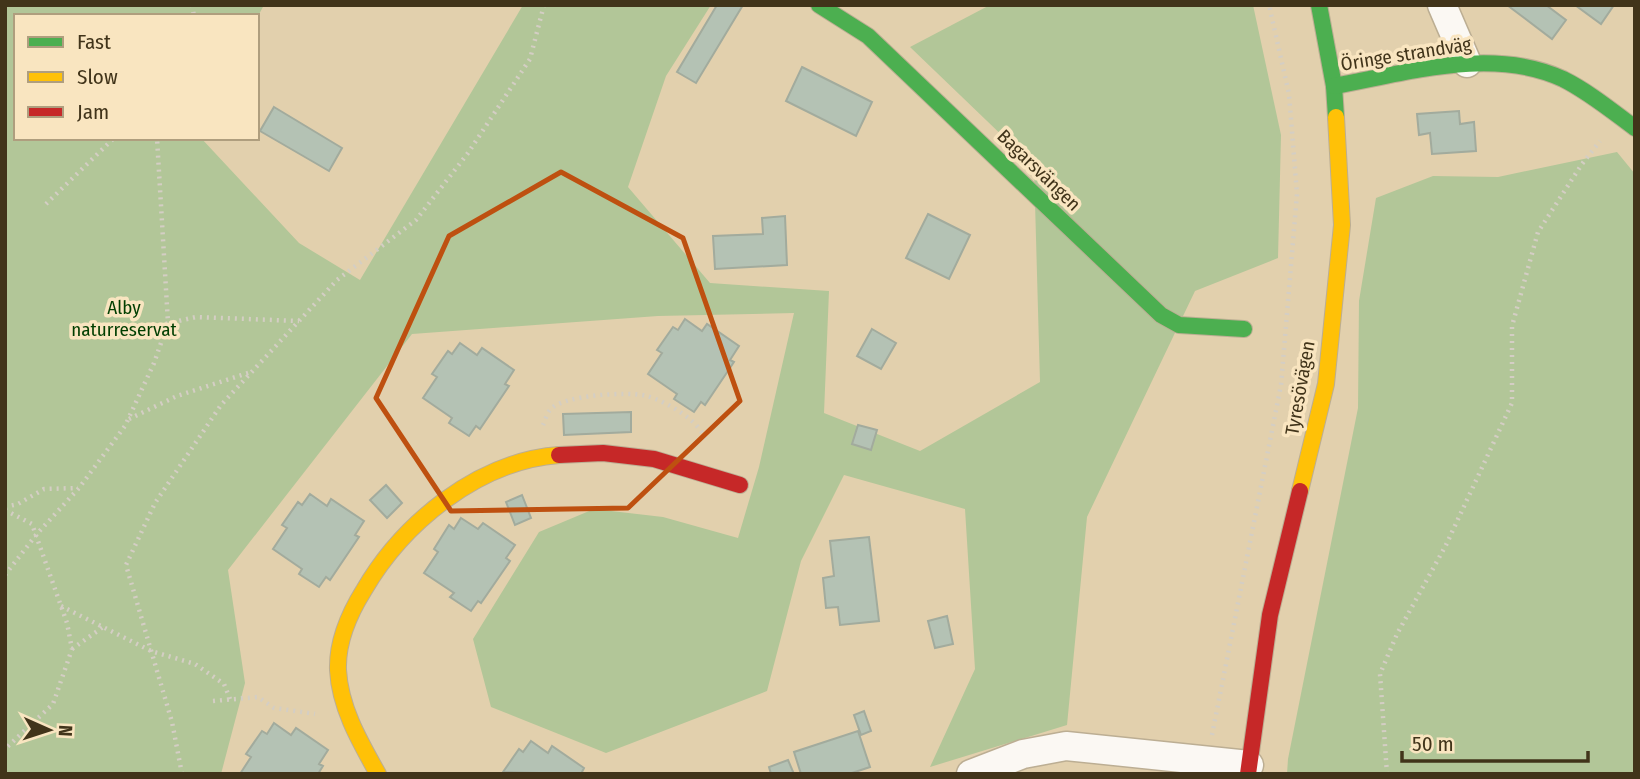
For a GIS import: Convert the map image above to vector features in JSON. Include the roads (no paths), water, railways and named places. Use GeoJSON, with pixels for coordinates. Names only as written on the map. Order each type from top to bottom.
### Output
{"type":"FeatureCollection","features":[{"type":"Feature","properties":{"kind":"street","name":"Bagarsvängen"},"geometry":{"type":"LineString","coordinates":[[819,5],[868,36],[1161,315],[1178,325],[1244,329]]}},
{"type":"Feature","properties":{"kind":"street","name":"Tyresövägen"},"geometry":{"type":"LineString","coordinates":[[1249,769],[1270,615],[1326,384],[1342,225],[1335,86],[1319,5]]}},
{"type":"Feature","properties":{"kind":"street"},"geometry":{"type":"LineString","coordinates":[[1443,6],[1467,63]]}},
{"type":"Feature","properties":{"kind":"street","name":"Öringe strandväg"},"geometry":{"type":"LineString","coordinates":[[1335,86],[1467,63],[1513,64],[1553,75],[1635,128]]}},
{"type":"Feature","properties":{"kind":"street"},"geometry":{"type":"LineString","coordinates":[[377,774],[360,742],[342,697],[338,671],[340,648],[350,613],[369,579],[387,551],[424,516],[471,483],[534,457],[624,455],[667,462],[740,485]]}},
{"type":"Feature","properties":{"kind":"street"},"geometry":{"type":"LineString","coordinates":[[971,774],[1023,754],[1066,746],[1157,764],[1207,761],[1249,769]]}},
{"type":"Feature","properties":{"kind":"park label","name":"Alby naturreservat"},"geometry":{"type":"Point","coordinates":[124,318]}}]}
